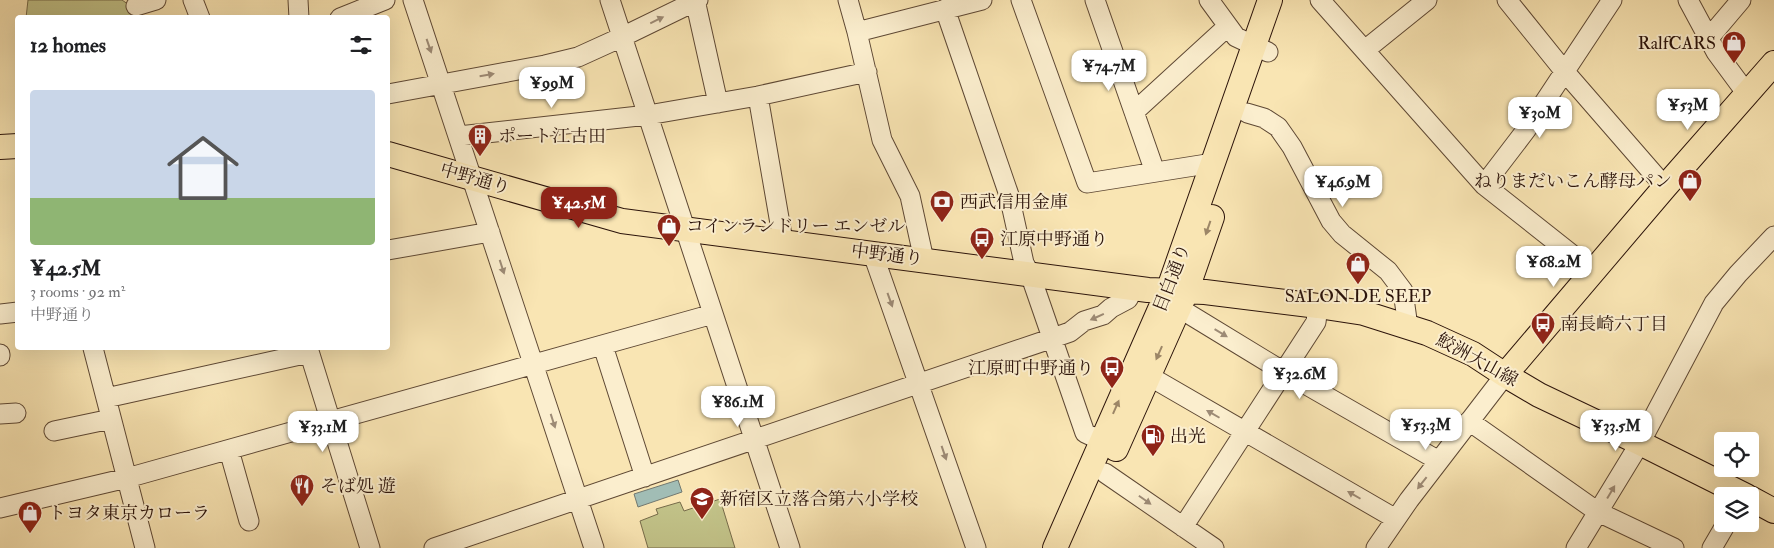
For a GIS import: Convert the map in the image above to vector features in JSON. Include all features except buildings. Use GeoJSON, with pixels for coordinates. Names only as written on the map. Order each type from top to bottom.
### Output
{"type":"FeatureCollection","features":[{"type":"Feature","properties":{"kind":"main road","name":"目白通り"},"geometry":{"type":"LineString","coordinates":[[1071,548],[1149,376],[1247,113],[1270,0]]}},
{"type":"Feature","properties":{"kind":"main road","name":"目白通り"},"geometry":{"type":"LineString","coordinates":[[1055,548],[1102,441],[1178,297],[1213,163],[1261,49],[1286,0]]}},
{"type":"Feature","properties":{"kind":"main road"},"geometry":{"type":"LineString","coordinates":[[1505,376],[1665,187],[1773,65]]}},
{"type":"Feature","properties":{"kind":"main road"},"geometry":{"type":"LineString","coordinates":[[0,148],[15,146]]}},
{"type":"Feature","properties":{"kind":"main road","name":"中野通り"},"geometry":{"type":"LineString","coordinates":[[390,155],[622,221],[1134,288],[1178,297]]}},
{"type":"Feature","properties":{"kind":"main road","name":"鮫洲大山線"},"geometry":{"type":"LineString","coordinates":[[1178,297],[1210,293],[1318,306],[1364,314],[1408,327],[1458,346],[1505,376],[1540,395],[1727,487]]}},
{"type":"Feature","properties":{"kind":"main road","name":"鮫洲大山線"},"geometry":{"type":"LineString","coordinates":[[1759,503],[1774,510]]}},
{"type":"Feature","properties":{"kind":"street"},"geometry":{"type":"LineString","coordinates":[[133,8],[156,0]]}},
{"type":"Feature","properties":{"kind":"street"},"geometry":{"type":"LineString","coordinates":[[194,0],[199,15]]}},
{"type":"Feature","properties":{"kind":"street"},"geometry":{"type":"LineString","coordinates":[[298,0],[299,15]]}},
{"type":"Feature","properties":{"kind":"street"},"geometry":{"type":"LineString","coordinates":[[348,15],[385,0]]}},
{"type":"Feature","properties":{"kind":"street"},"geometry":{"type":"LineString","coordinates":[[414,0],[594,548]]}},
{"type":"Feature","properties":{"kind":"street"},"geometry":{"type":"LineString","coordinates":[[610,0],[790,548]]}},
{"type":"Feature","properties":{"kind":"street"},"geometry":{"type":"LineString","coordinates":[[848,0],[882,140],[910,196],[924,260]]}},
{"type":"Feature","properties":{"kind":"street"},"geometry":{"type":"LineString","coordinates":[[857,32],[914,8],[945,9],[982,0]]}},
{"type":"Feature","properties":{"kind":"street"},"geometry":{"type":"LineString","coordinates":[[1021,0],[1087,183],[1213,163]]}},
{"type":"Feature","properties":{"kind":"street"},"geometry":{"type":"LineString","coordinates":[[1095,0],[1155,172]]}},
{"type":"Feature","properties":{"kind":"street"},"geometry":{"type":"LineString","coordinates":[[1209,0],[1236,37],[1261,49]]}},
{"type":"Feature","properties":{"kind":"street"},"geometry":{"type":"LineString","coordinates":[[1320,0],[1484,185],[1594,272]]}},
{"type":"Feature","properties":{"kind":"street"},"geometry":{"type":"LineString","coordinates":[[1365,50],[1427,0]]}},
{"type":"Feature","properties":{"kind":"street"},"geometry":{"type":"LineString","coordinates":[[1506,0],[1565,72],[1665,187]]}},
{"type":"Feature","properties":{"kind":"street"},"geometry":{"type":"LineString","coordinates":[[1484,185],[1526,130],[1612,0]]}},
{"type":"Feature","properties":{"kind":"street"},"geometry":{"type":"LineString","coordinates":[[1688,0],[1708,39],[1747,94]]}},
{"type":"Feature","properties":{"kind":"street"},"geometry":{"type":"LineString","coordinates":[[1708,39],[1741,0]]}},
{"type":"Feature","properties":{"kind":"street"},"geometry":{"type":"LineString","coordinates":[[390,94],[545,65],[578,57],[696,1],[718,103]]}},
{"type":"Feature","properties":{"kind":"street"},"geometry":{"type":"LineString","coordinates":[[945,9],[1009,195],[1024,263],[1030,274],[1053,338],[1085,433],[1102,441]]}},
{"type":"Feature","properties":{"kind":"street"},"geometry":{"type":"LineString","coordinates":[[1134,112],[1228,26]]}},
{"type":"Feature","properties":{"kind":"street"},"geometry":{"type":"LineString","coordinates":[[459,136],[648,115],[758,96],[867,72]]}},
{"type":"Feature","properties":{"kind":"street"},"geometry":{"type":"LineString","coordinates":[[758,96],[783,241]]}},
{"type":"Feature","properties":{"kind":"street"},"geometry":{"type":"LineString","coordinates":[[1247,113],[1264,118],[1278,127],[1292,147],[1331,222],[1342,234],[1388,271],[1403,292],[1408,327]]}},
{"type":"Feature","properties":{"kind":"street"},"geometry":{"type":"LineString","coordinates":[[390,250],[490,232]]}},
{"type":"Feature","properties":{"kind":"street"},"geometry":{"type":"LineString","coordinates":[[1576,548],[1640,443],[1714,303],[1774,236]]}},
{"type":"Feature","properties":{"kind":"street"},"geometry":{"type":"LineString","coordinates":[[874,254],[976,548]]}},
{"type":"Feature","properties":{"kind":"street"},"geometry":{"type":"LineString","coordinates":[[434,548],[1070,332],[1084,321],[1103,315],[1111,308],[1128,299],[1134,288]]}},
{"type":"Feature","properties":{"kind":"street"},"geometry":{"type":"LineString","coordinates":[[1178,297],[1284,372],[1439,461]]}},
{"type":"Feature","properties":{"kind":"street"},"geometry":{"type":"LineString","coordinates":[[1183,527],[1316,322],[1318,306]]}},
{"type":"Feature","properties":{"kind":"street"},"geometry":{"type":"LineString","coordinates":[[0,314],[15,312]]}},
{"type":"Feature","properties":{"kind":"street"},"geometry":{"type":"LineString","coordinates":[[0,508],[126,478],[229,450],[713,314]]}},
{"type":"Feature","properties":{"kind":"street"},"geometry":{"type":"LineString","coordinates":[[603,346],[645,477]]}},
{"type":"Feature","properties":{"kind":"street"},"geometry":{"type":"LineString","coordinates":[[94,350],[145,548]]}},
{"type":"Feature","properties":{"kind":"street"},"geometry":{"type":"LineString","coordinates":[[106,398],[308,350],[370,548]]}},
{"type":"Feature","properties":{"kind":"street"},"geometry":{"type":"LineString","coordinates":[[1149,376],[1396,519]]}},
{"type":"Feature","properties":{"kind":"street"},"geometry":{"type":"LineString","coordinates":[[1376,548],[1469,421],[1505,376]]}},
{"type":"Feature","properties":{"kind":"street"},"geometry":{"type":"LineString","coordinates":[[54,431],[112,419]]}},
{"type":"Feature","properties":{"kind":"street"},"geometry":{"type":"LineString","coordinates":[[1469,421],[1598,512],[1674,548]]}},
{"type":"Feature","properties":{"kind":"street"},"geometry":{"type":"LineString","coordinates":[[229,450],[249,521]]}},
{"type":"Feature","properties":{"kind":"street"},"geometry":{"type":"LineString","coordinates":[[1105,473],[1214,548]]}},
{"type":"Feature","properties":{"kind":"street"},"geometry":{"type":"LineString","coordinates":[[1712,548],[1721,532]]}},
{"type":"Feature","properties":{"kind":"green space"},"geometry":{"type":"Polygon","coordinates":[[[28,0],[122,0],[132,7],[131,15],[26,15],[28,0]]]}},
{"type":"Feature","properties":{"kind":"green space"},"geometry":{"type":"Polygon","coordinates":[[[720,499],[735,548],[648,548],[640,521],[658,514],[656,509],[680,502],[684,511],[720,499]]]}},
{"type":"Feature","properties":{"kind":"water"},"geometry":{"type":"Polygon","coordinates":[[[678,480],[682,492],[638,507],[634,494],[678,480]]]}},
{"type":"Feature","properties":{"kind":"place","name":"RalfCARS"},"geometry":{"type":"Point","coordinates":[1734,64]}},
{"type":"Feature","properties":{"kind":"place","name":"ポート江古田"},"geometry":{"type":"Point","coordinates":[480,157]}},
{"type":"Feature","properties":{"kind":"place","name":"ねりまだいこん酵母パン"},"geometry":{"type":"Point","coordinates":[1690,202]}},
{"type":"Feature","properties":{"kind":"place","name":"西武信用金庫"},"geometry":{"type":"Point","coordinates":[942,223]}},
{"type":"Feature","properties":{"kind":"place","name":"コインランドリー エンゼル"},"geometry":{"type":"Point","coordinates":[669,247]}},
{"type":"Feature","properties":{"kind":"place","name":"江原中野通り"},"geometry":{"type":"Point","coordinates":[982,260]}},
{"type":"Feature","properties":{"kind":"place","name":"SALON DE SEEP"},"geometry":{"type":"Point","coordinates":[1358,285]}},
{"type":"Feature","properties":{"kind":"place","name":"南長崎六丁目"},"geometry":{"type":"Point","coordinates":[1543,345]}},
{"type":"Feature","properties":{"kind":"place","name":"江原町中野通り"},"geometry":{"type":"Point","coordinates":[1112,389]}},
{"type":"Feature","properties":{"kind":"place","name":"出光"},"geometry":{"type":"Point","coordinates":[1153,457]}},
{"type":"Feature","properties":{"kind":"place","name":"そば処 遊"},"geometry":{"type":"Point","coordinates":[302,507]}},
{"type":"Feature","properties":{"kind":"place","name":"新宿区立落合第六小学校"},"geometry":{"type":"Point","coordinates":[702,520]}},
{"type":"Feature","properties":{"kind":"place","name":"トヨタ東京カローラ"},"geometry":{"type":"Point","coordinates":[30,534]}}]}
